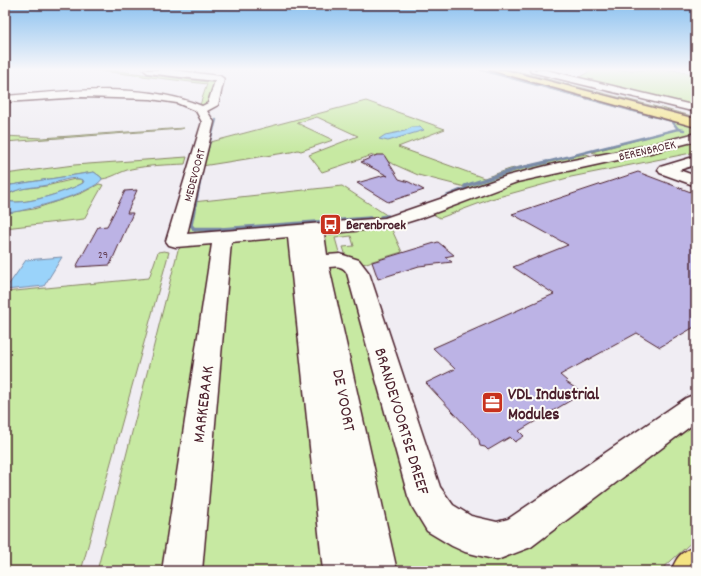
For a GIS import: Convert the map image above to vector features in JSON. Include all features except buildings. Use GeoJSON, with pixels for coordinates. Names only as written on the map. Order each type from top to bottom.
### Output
{"type":"FeatureCollection","features":[{"type":"Feature","properties":{"kind":"main road"},"geometry":{"type":"LineString","coordinates":[[596,97],[696,123]]}},
{"type":"Feature","properties":{"kind":"main road"},"geometry":{"type":"LineString","coordinates":[[621,97],[696,116]]}},
{"type":"Feature","properties":{"kind":"main road"},"geometry":{"type":"LineString","coordinates":[[691,571],[696,566]]}},
{"type":"Feature","properties":{"kind":"street"},"geometry":{"type":"LineString","coordinates":[[5,99],[50,97]]}},
{"type":"Feature","properties":{"kind":"street"},"geometry":{"type":"LineString","coordinates":[[159,97],[186,102],[201,110],[213,105],[215,97]]}},
{"type":"Feature","properties":{"kind":"street"},"geometry":{"type":"LineString","coordinates":[[646,97],[696,109]]}},
{"type":"Feature","properties":{"kind":"street","name":"MEDEVOORT"},"geometry":{"type":"LineString","coordinates":[[176,241],[208,122],[207,115],[201,110]]}},
{"type":"Feature","properties":{"kind":"street","name":"BERENBROEK"},"geometry":{"type":"LineString","coordinates":[[176,241],[386,223],[418,214],[512,179],[641,152],[696,137]]}},
{"type":"Feature","properties":{"kind":"street","name":"DE VOORT"},"geometry":{"type":"LineString","coordinates":[[306,230],[343,571]]}},
{"type":"Feature","properties":{"kind":"street","name":"MARKEBAAK"},"geometry":{"type":"LineString","coordinates":[[182,571],[222,237]]}},
{"type":"Feature","properties":{"kind":"street","name":"BRANDEVOORTSE DREEF"},"geometry":{"type":"LineString","coordinates":[[310,263],[340,260],[352,264],[358,273],[425,496],[440,518],[465,533],[497,541],[518,534],[696,406]]}},
{"type":"Feature","properties":{"kind":"street","name":"DE VOORT"},"geometry":{"type":"LineString","coordinates":[[310,263],[377,571]]}},
{"type":"Feature","properties":{"kind":"green space"},"geometry":{"type":"Polygon","coordinates":[[[203,97],[211,97],[208,105],[203,107],[200,105],[203,97]]]}},
{"type":"Feature","properties":{"kind":"green space"},"geometry":{"type":"Polygon","coordinates":[[[580,97],[594,97],[696,124],[696,135],[605,157],[592,152],[678,129],[673,122],[580,97]]]}},
{"type":"Feature","properties":{"kind":"green space"},"geometry":{"type":"Polygon","coordinates":[[[601,97],[618,97],[696,117],[696,122],[601,97]]]}},
{"type":"Feature","properties":{"kind":"green space"},"geometry":{"type":"Polygon","coordinates":[[[648,97],[696,97],[696,109],[648,97]]]}},
{"type":"Feature","properties":{"kind":"green space"},"geometry":{"type":"Polygon","coordinates":[[[366,101],[445,129],[398,147],[484,178],[510,169],[586,154],[598,158],[509,177],[469,188],[418,175],[373,155],[322,172],[309,155],[358,136],[317,117],[297,123],[333,140],[301,151],[298,150],[202,166],[207,143],[366,101]]]}},
{"type":"Feature","properties":{"kind":"green space"},"geometry":{"type":"Polygon","coordinates":[[[184,128],[5,142],[5,136],[42,138],[184,128]]]}},
{"type":"Feature","properties":{"kind":"green space"},"geometry":{"type":"Polygon","coordinates":[[[696,140],[696,152],[571,177],[491,199],[440,218],[431,213],[493,188],[696,140]]]}},
{"type":"Feature","properties":{"kind":"green space"},"geometry":{"type":"Polygon","coordinates":[[[187,157],[185,164],[158,165],[138,168],[127,170],[102,179],[94,172],[5,186],[5,174],[74,165],[187,157]]]}},
{"type":"Feature","properties":{"kind":"green space"},"geometry":{"type":"Polygon","coordinates":[[[75,179],[82,179],[83,183],[44,198],[21,202],[5,200],[6,195],[20,189],[46,186],[75,179]]]}},
{"type":"Feature","properties":{"kind":"green space"},"geometry":{"type":"Polygon","coordinates":[[[99,184],[103,185],[84,219],[5,228],[5,213],[34,209],[82,193],[99,184]]]}},
{"type":"Feature","properties":{"kind":"green space"},"geometry":{"type":"Polygon","coordinates":[[[342,186],[388,216],[350,222],[185,234],[193,202],[342,186]]]}},
{"type":"Feature","properties":{"kind":"green space"},"geometry":{"type":"Polygon","coordinates":[[[388,227],[392,230],[402,252],[363,264],[346,256],[343,247],[354,246],[351,236],[335,238],[340,256],[326,255],[320,237],[326,232],[388,227]]]}},
{"type":"Feature","properties":{"kind":"green space"},"geometry":{"type":"Polygon","coordinates":[[[289,236],[339,571],[193,571],[229,244],[240,237],[289,236]]]}},
{"type":"Feature","properties":{"kind":"green space"},"geometry":{"type":"Polygon","coordinates":[[[208,242],[214,247],[168,571],[97,571],[178,250],[181,247],[208,242]]]}},
{"type":"Feature","properties":{"kind":"green space"},"geometry":{"type":"Polygon","coordinates":[[[158,252],[169,252],[81,571],[5,571],[5,292],[149,278],[158,252]]]}},
{"type":"Feature","properties":{"kind":"green space"},"geometry":{"type":"Polygon","coordinates":[[[331,266],[346,267],[416,487],[479,547],[696,418],[696,538],[660,571],[392,571],[327,269],[331,266]]]}},
{"type":"Feature","properties":{"kind":"water"},"geometry":{"type":"Polygon","coordinates":[[[412,127],[420,127],[424,130],[388,141],[379,139],[385,135],[405,131],[412,127]]]}},
{"type":"Feature","properties":{"kind":"water"},"geometry":{"type":"Polygon","coordinates":[[[94,172],[102,179],[87,190],[41,206],[5,213],[5,200],[21,202],[44,198],[76,186],[84,181],[75,178],[47,185],[20,189],[5,196],[5,186],[94,172]]]}},
{"type":"Feature","properties":{"kind":"water"},"geometry":{"type":"Polygon","coordinates":[[[62,257],[44,286],[5,290],[26,260],[62,257]]]}},
{"type":"Feature","properties":{"kind":"waterway"},"geometry":{"type":"LineString","coordinates":[[581,97],[633,111]]}},
{"type":"Feature","properties":{"kind":"waterway"},"geometry":{"type":"LineString","coordinates":[[630,110],[672,121],[678,129]]}},
{"type":"Feature","properties":{"kind":"waterway"},"geometry":{"type":"LineString","coordinates":[[204,162],[216,120]]}},
{"type":"Feature","properties":{"kind":"waterway"},"geometry":{"type":"LineString","coordinates":[[547,162],[678,129]]}},
{"type":"Feature","properties":{"kind":"waterway"},"geometry":{"type":"LineString","coordinates":[[678,129],[684,130]]}},
{"type":"Feature","properties":{"kind":"waterway"},"geometry":{"type":"LineString","coordinates":[[445,197],[466,188],[465,186],[517,169],[547,162]]}},
{"type":"Feature","properties":{"kind":"waterway"},"geometry":{"type":"LineString","coordinates":[[194,229],[191,225],[201,175]]}},
{"type":"Feature","properties":{"kind":"waterway"},"geometry":{"type":"LineString","coordinates":[[381,217],[388,216]]}},
{"type":"Feature","properties":{"kind":"waterway"},"geometry":{"type":"LineString","coordinates":[[208,230],[370,218]]}},
{"type":"Feature","properties":{"kind":"waterway"},"geometry":{"type":"LineString","coordinates":[[194,229],[221,229]]}},
{"type":"Feature","properties":{"kind":"place","name":"Berenbroek"},"geometry":{"type":"Point","coordinates":[330,224]}},
{"type":"Feature","properties":{"kind":"place","name":"VDL Industrial Modules"},"geometry":{"type":"Point","coordinates":[493,403]}}]}
